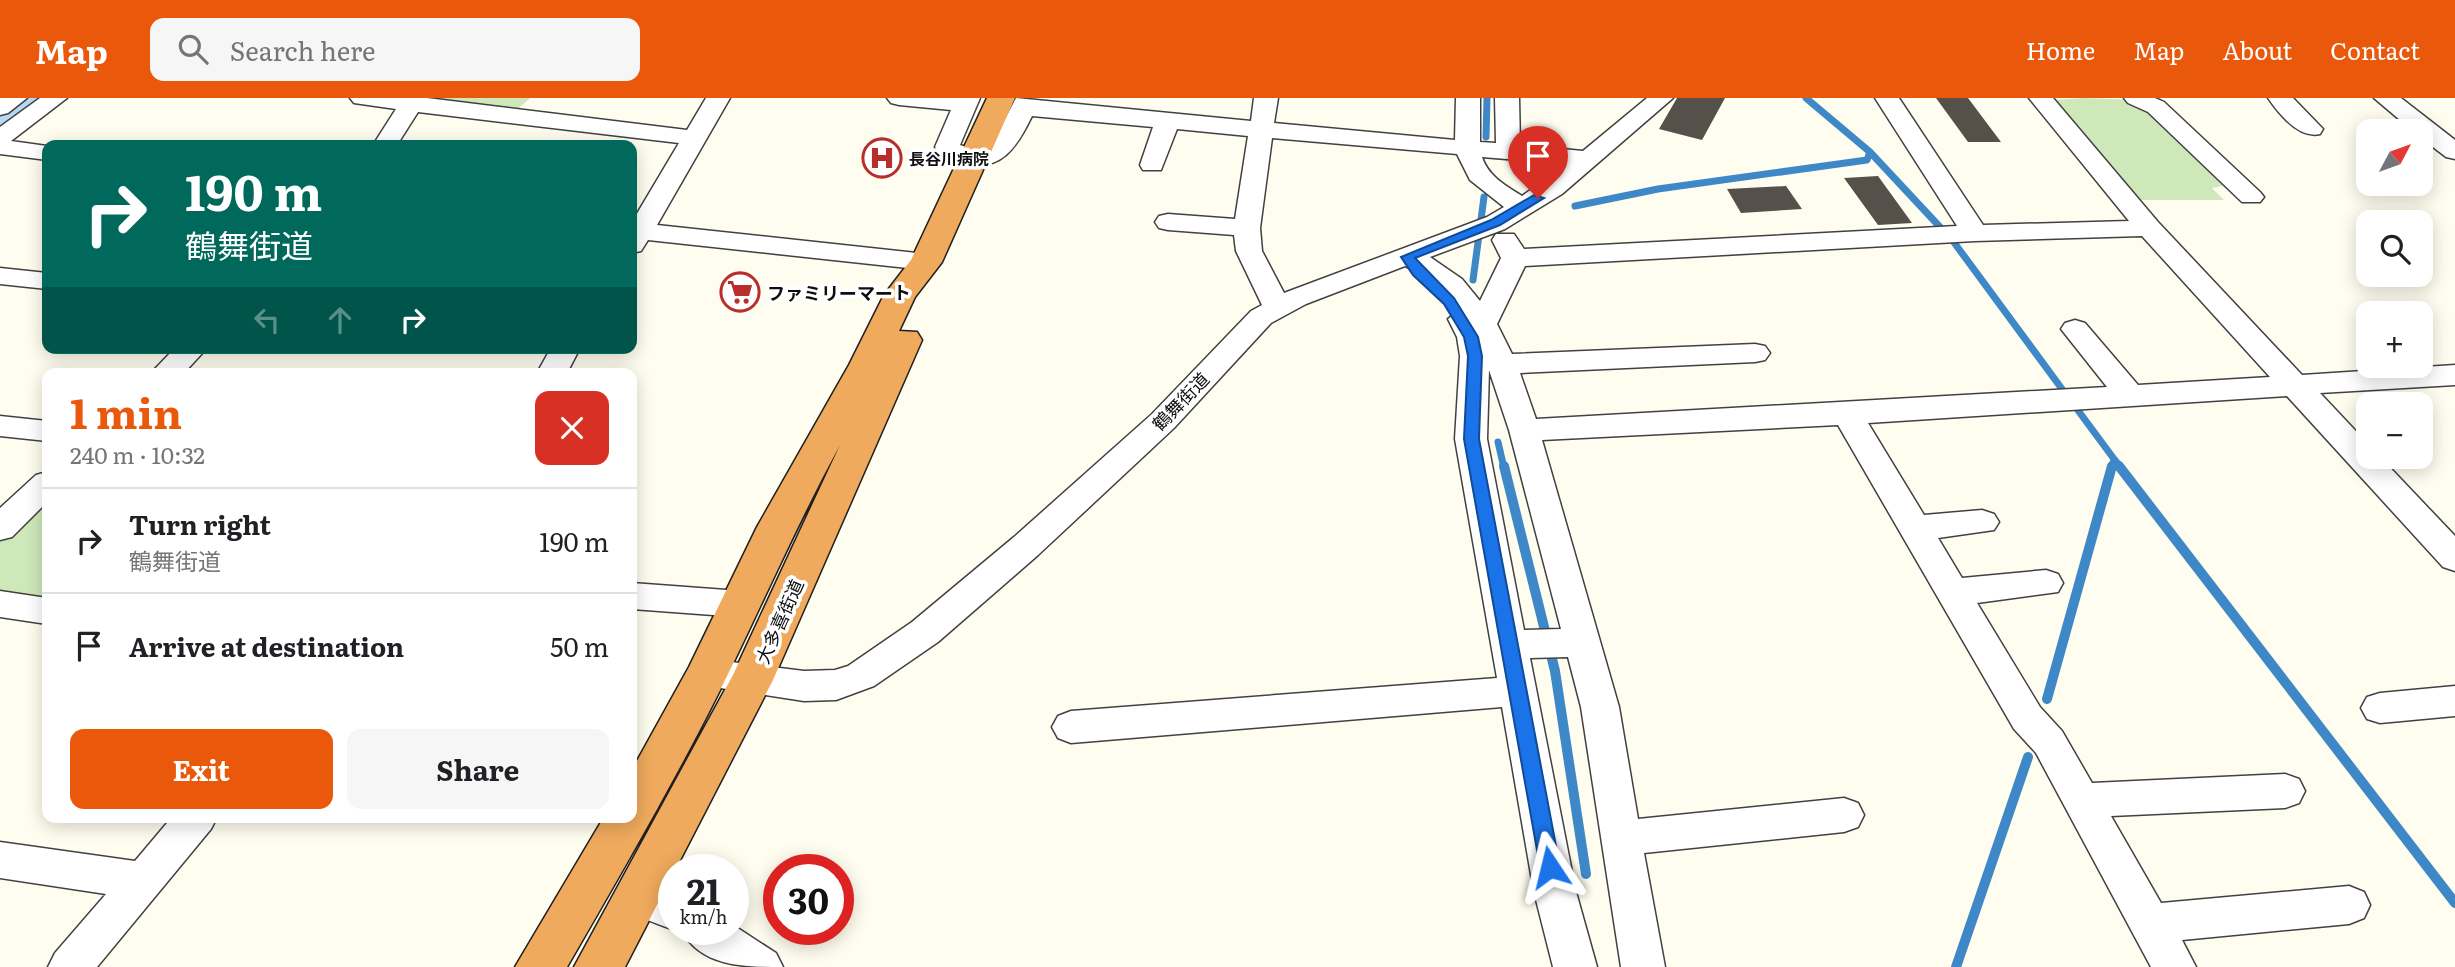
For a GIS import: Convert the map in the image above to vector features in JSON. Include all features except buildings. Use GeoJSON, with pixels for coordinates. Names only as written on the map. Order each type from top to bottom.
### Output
{"type":"FeatureCollection","features":[{"type":"Feature","properties":{"kind":"highway","name":"大多喜街道"},"geometry":{"type":"LineString","coordinates":[[637,803],[707,674],[776,527],[866,365],[900,295],[926,262],[973,158],[1017,101]]}},
{"type":"Feature","properties":{"kind":"highway","name":"大多喜街道"},"geometry":{"type":"LineString","coordinates":[[599,967],[657,903],[752,680],[923,298],[926,262]]}},
{"type":"Feature","properties":{"kind":"highway"},"geometry":{"type":"LineString","coordinates":[[540,967],[625,823]]}},
{"type":"Feature","properties":{"kind":"street"},"geometry":{"type":"LineString","coordinates":[[0,108],[15,98]]}},
{"type":"Feature","properties":{"kind":"street"},"geometry":{"type":"LineString","coordinates":[[0,138],[55,98]]}},
{"type":"Feature","properties":{"kind":"street"},"geometry":{"type":"LineString","coordinates":[[362,98],[414,101],[516,117],[695,138]]}},
{"type":"Feature","properties":{"kind":"street"},"geometry":{"type":"LineString","coordinates":[[516,117],[536,98]]}},
{"type":"Feature","properties":{"kind":"street"},"geometry":{"type":"LineString","coordinates":[[637,232],[718,98]]}},
{"type":"Feature","properties":{"kind":"street"},"geometry":{"type":"LineString","coordinates":[[899,98],[967,101],[947,147],[956,155],[973,158]]}},
{"type":"Feature","properties":{"kind":"street"},"geometry":{"type":"LineString","coordinates":[[1266,98],[1247,228],[1249,251],[1277,306]]}},
{"type":"Feature","properties":{"kind":"street"},"geometry":{"type":"LineString","coordinates":[[1468,98],[1467,157],[1473,168],[1502,196],[1524,208]]}},
{"type":"Feature","properties":{"kind":"street"},"geometry":{"type":"LineString","coordinates":[[1507,98],[1508,150]]}},
{"type":"Feature","properties":{"kind":"street","name":"鶴舞街道"},"geometry":{"type":"LineString","coordinates":[[707,674],[821,686],[836,685],[861,676],[934,624],[1163,421],[1261,317],[1277,306],[1457,239],[1524,208],[1589,159],[1661,98]]}},
{"type":"Feature","properties":{"kind":"street"},"geometry":{"type":"LineString","coordinates":[[1887,98],[1957,234]]}},
{"type":"Feature","properties":{"kind":"street"},"geometry":{"type":"LineString","coordinates":[[2041,98],[2149,228],[2455,558]]}},
{"type":"Feature","properties":{"kind":"street"},"geometry":{"type":"LineString","coordinates":[[2136,98],[2156,107],[2251,197]]}},
{"type":"Feature","properties":{"kind":"street"},"geometry":{"type":"LineString","coordinates":[[2280,98],[2311,129]]}},
{"type":"Feature","properties":{"kind":"street"},"geometry":{"type":"LineString","coordinates":[[2386,98],[2455,152]]}},
{"type":"Feature","properties":{"kind":"street"},"geometry":{"type":"LineString","coordinates":[[388,140],[414,101]]}},
{"type":"Feature","properties":{"kind":"street"},"geometry":{"type":"LineString","coordinates":[[1017,101],[1168,120],[1466,145],[1589,159]]}},
{"type":"Feature","properties":{"kind":"street"},"geometry":{"type":"LineString","coordinates":[[1152,164],[1168,120]]}},
{"type":"Feature","properties":{"kind":"street"},"geometry":{"type":"LineString","coordinates":[[0,147],[42,152]]}},
{"type":"Feature","properties":{"kind":"street"},"geometry":{"type":"LineString","coordinates":[[1168,222],[1247,228]]}},
{"type":"Feature","properties":{"kind":"street"},"geometry":{"type":"LineString","coordinates":[[1496,223],[1515,258]]}},
{"type":"Feature","properties":{"kind":"street"},"geometry":{"type":"LineString","coordinates":[[1515,258],[1957,234],[2149,228]]}},
{"type":"Feature","properties":{"kind":"street"},"geometry":{"type":"LineString","coordinates":[[637,235],[926,262]]}},
{"type":"Feature","properties":{"kind":"street"},"geometry":{"type":"LineString","coordinates":[[1407,257],[1431,268],[1452,285],[1483,324],[1502,364],[1524,430],[1600,707],[1643,967]]}},
{"type":"Feature","properties":{"kind":"street"},"geometry":{"type":"LineString","coordinates":[[1407,257],[1417,272],[1449,301],[1471,337],[1475,356],[1471,439],[1555,892],[1575,967]]}},
{"type":"Feature","properties":{"kind":"street"},"geometry":{"type":"LineString","coordinates":[[1483,324],[1515,258]]}},
{"type":"Feature","properties":{"kind":"street"},"geometry":{"type":"LineString","coordinates":[[0,276],[42,280]]}},
{"type":"Feature","properties":{"kind":"street"},"geometry":{"type":"LineString","coordinates":[[2075,329],[2130,396]]}},
{"type":"Feature","properties":{"kind":"street"},"geometry":{"type":"LineString","coordinates":[[1502,364],[1755,353]]}},
{"type":"Feature","properties":{"kind":"street"},"geometry":{"type":"LineString","coordinates":[[171,368],[187,354]]}},
{"type":"Feature","properties":{"kind":"street"},"geometry":{"type":"LineString","coordinates":[[1524,430],[1847,414],[2455,375]]}},
{"type":"Feature","properties":{"kind":"street"},"geometry":{"type":"LineString","coordinates":[[1847,414],[2027,718],[2049,742],[2174,967]]}},
{"type":"Feature","properties":{"kind":"street"},"geometry":{"type":"LineString","coordinates":[[0,426],[42,430]]}},
{"type":"Feature","properties":{"kind":"street"},"geometry":{"type":"LineString","coordinates":[[0,528],[42,488]]}},
{"type":"Feature","properties":{"kind":"street"},"geometry":{"type":"LineString","coordinates":[[1913,528],[1982,522]]}},
{"type":"Feature","properties":{"kind":"street"},"geometry":{"type":"LineString","coordinates":[[1950,592],[2046,583]]}},
{"type":"Feature","properties":{"kind":"street"},"geometry":{"type":"LineString","coordinates":[[637,596],[740,604]]}},
{"type":"Feature","properties":{"kind":"street"},"geometry":{"type":"LineString","coordinates":[[0,604],[42,610]]}},
{"type":"Feature","properties":{"kind":"street"},"geometry":{"type":"LineString","coordinates":[[1508,644],[1584,643]]}},
{"type":"Feature","properties":{"kind":"street"},"geometry":{"type":"LineString","coordinates":[[1071,727],[1518,691]]}},
{"type":"Feature","properties":{"kind":"street"},"geometry":{"type":"LineString","coordinates":[[2380,708],[2455,701]]}},
{"type":"Feature","properties":{"kind":"street"},"geometry":{"type":"LineString","coordinates":[[2081,800],[2285,791]]}},
{"type":"Feature","properties":{"kind":"street"},"geometry":{"type":"LineString","coordinates":[[1622,838],[1844,815]]}},
{"type":"Feature","properties":{"kind":"street"},"geometry":{"type":"LineString","coordinates":[[70,967],[192,823]]}},
{"type":"Feature","properties":{"kind":"street"},"geometry":{"type":"LineString","coordinates":[[0,860],[141,880]]}},
{"type":"Feature","properties":{"kind":"street"},"geometry":{"type":"LineString","coordinates":[[2150,923],[2349,905]]}},
{"type":"Feature","properties":{"kind":"street"},"geometry":{"type":"LineString","coordinates":[[727,945],[761,967]]}},
{"type":"Feature","properties":{"kind":"green space"},"geometry":{"type":"Polygon","coordinates":[[[428,98],[530,98],[516,111],[428,98]]]}},
{"type":"Feature","properties":{"kind":"green space"},"geometry":{"type":"Polygon","coordinates":[[[2050,100],[2138,100],[2228,181],[2222,186],[2212,188],[2224,200],[2131,200],[2050,100]]]}},
{"type":"Feature","properties":{"kind":"green space"},"geometry":{"type":"Polygon","coordinates":[[[42,488],[42,610],[0,604],[0,528],[42,488]]]}},
{"type":"Feature","properties":{"kind":"waterway"},"geometry":{"type":"LineString","coordinates":[[0,125],[37,98]]}},
{"type":"Feature","properties":{"kind":"waterway"},"geometry":{"type":"LineString","coordinates":[[1486,137],[1487,98]]}},
{"type":"Feature","properties":{"kind":"waterway"},"geometry":{"type":"LineString","coordinates":[[1806,98],[1870,152]]}},
{"type":"Feature","properties":{"kind":"waterway"},"geometry":{"type":"LineString","coordinates":[[1575,206],[1658,189],[1867,160],[1870,152]]}},
{"type":"Feature","properties":{"kind":"waterway"},"geometry":{"type":"LineString","coordinates":[[1870,152],[1953,241],[2062,389]]}},
{"type":"Feature","properties":{"kind":"waterway"},"geometry":{"type":"LineString","coordinates":[[1473,280],[1484,197]]}},
{"type":"Feature","properties":{"kind":"waterway"},"geometry":{"type":"LineString","coordinates":[[2077,409],[2114,459]]}},
{"type":"Feature","properties":{"kind":"waterway"},"geometry":{"type":"LineString","coordinates":[[1498,442],[1504,468]]}},
{"type":"Feature","properties":{"kind":"waterway"},"geometry":{"type":"LineString","coordinates":[[2112,468],[2114,459]]}},
{"type":"Feature","properties":{"kind":"waterway"},"geometry":{"type":"LineString","coordinates":[[2114,459],[2121,468]]}},
{"type":"Feature","properties":{"kind":"waterway"},"geometry":{"type":"LineString","coordinates":[[1504,466],[1555,671],[1586,874]]}},
{"type":"Feature","properties":{"kind":"waterway"},"geometry":{"type":"LineString","coordinates":[[2047,699],[2112,466]]}},
{"type":"Feature","properties":{"kind":"waterway"},"geometry":{"type":"LineString","coordinates":[[2119,466],[2455,903]]}},
{"type":"Feature","properties":{"kind":"waterway"},"geometry":{"type":"LineString","coordinates":[[1956,967],[2028,757]]}},
{"type":"Feature","properties":{"kind":"place","name":"長谷川病院"},"geometry":{"type":"Point","coordinates":[882,158]}},
{"type":"Feature","properties":{"kind":"place","name":"ファミリーマート"},"geometry":{"type":"Point","coordinates":[740,292]}},
{"type":"Feature","properties":{"kind":"route"},"geometry":{"type":"LineString","coordinates":[[1538,198],[1496,223],[1407,257],[1417,272],[1449,301],[1471,337],[1475,356],[1471,439],[1550,867]]}}]}
